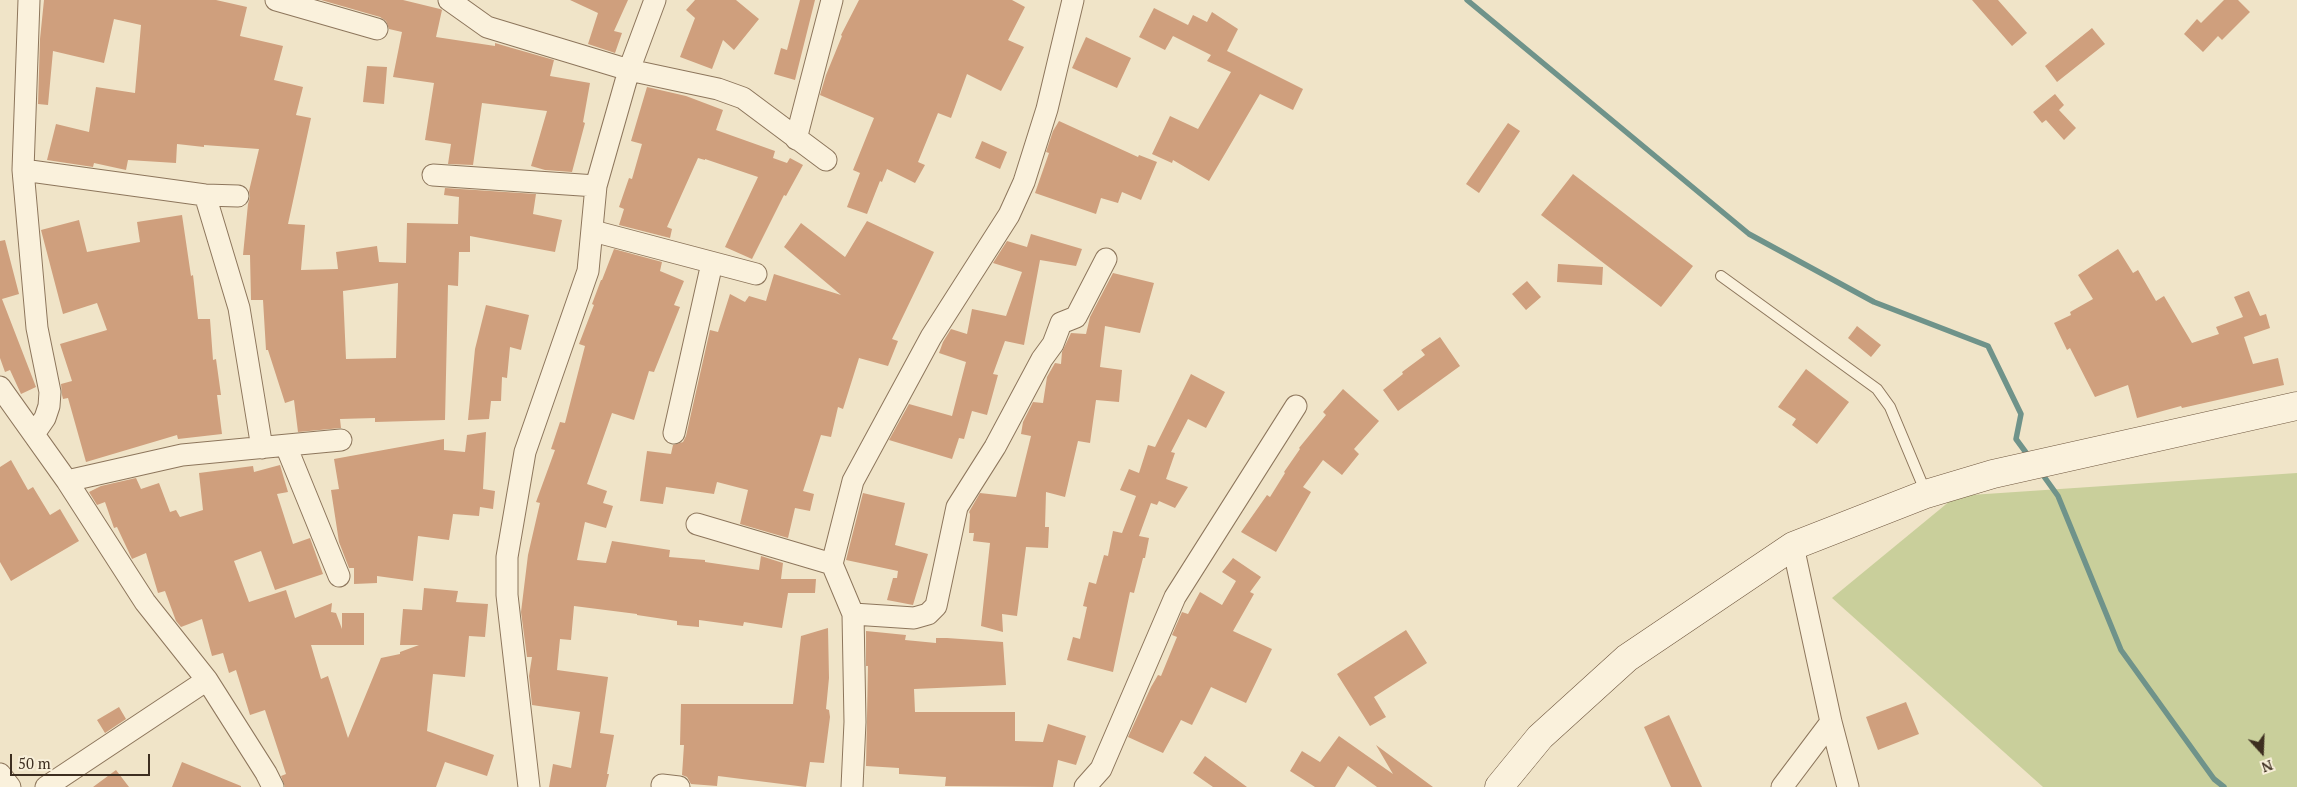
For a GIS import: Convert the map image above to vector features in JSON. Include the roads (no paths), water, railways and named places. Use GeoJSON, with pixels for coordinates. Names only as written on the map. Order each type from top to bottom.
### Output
{"type":"FeatureCollection","features":[{"type":"Feature","properties":{"kind":"main road"},"geometry":{"type":"LineString","coordinates":[[1499,787],[1540,737],[1627,658],[1793,546],[1926,494],[1993,474],[2083,452],[2297,406]]}},
{"type":"Feature","properties":{"kind":"street"},"geometry":{"type":"LineString","coordinates":[[29,0],[23,170],[37,328],[50,392],[49,406],[45,418],[34,434]]}},
{"type":"Feature","properties":{"kind":"street"},"geometry":{"type":"LineString","coordinates":[[276,0],[377,29]]}},
{"type":"Feature","properties":{"kind":"street"},"geometry":{"type":"LineString","coordinates":[[449,0],[487,27],[629,70],[718,89],[743,98],[826,160]]}},
{"type":"Feature","properties":{"kind":"street"},"geometry":{"type":"LineString","coordinates":[[529,787],[507,595],[507,557],[525,452],[588,271],[596,186],[629,70],[655,0]]}},
{"type":"Feature","properties":{"kind":"street"},"geometry":{"type":"LineString","coordinates":[[796,139],[832,0]]}},
{"type":"Feature","properties":{"kind":"street"},"geometry":{"type":"LineString","coordinates":[[852,787],[855,722],[853,614],[832,564],[853,481],[931,338],[1009,215],[1024,182],[1047,109],[1073,0]]}},
{"type":"Feature","properties":{"kind":"street"},"geometry":{"type":"LineString","coordinates":[[23,170],[205,195],[238,196]]}},
{"type":"Feature","properties":{"kind":"street"},"geometry":{"type":"LineString","coordinates":[[433,175],[596,186]]}},
{"type":"Feature","properties":{"kind":"street"},"geometry":{"type":"LineString","coordinates":[[205,195],[239,308],[262,448]]}},
{"type":"Feature","properties":{"kind":"street"},"geometry":{"type":"LineString","coordinates":[[593,232],[756,274]]}},
{"type":"Feature","properties":{"kind":"street"},"geometry":{"type":"LineString","coordinates":[[853,614],[914,618],[928,614],[936,606],[957,508],[995,447],[1042,360],[1053,344],[1061,324],[1076,317],[1106,259]]}},
{"type":"Feature","properties":{"kind":"street"},"geometry":{"type":"LineString","coordinates":[[674,433],[712,263]]}},
{"type":"Feature","properties":{"kind":"street"},"geometry":{"type":"LineString","coordinates":[[0,387],[67,481],[145,602],[207,680],[273,787]]}},
{"type":"Feature","properties":{"kind":"street"},"geometry":{"type":"LineString","coordinates":[[1085,787],[1101,769],[1175,597],[1296,406]]}},
{"type":"Feature","properties":{"kind":"street"},"geometry":{"type":"LineString","coordinates":[[67,481],[182,455],[341,440]]}},
{"type":"Feature","properties":{"kind":"street"},"geometry":{"type":"LineString","coordinates":[[286,446],[339,576]]}},
{"type":"Feature","properties":{"kind":"street"},"geometry":{"type":"LineString","coordinates":[[698,524],[832,564]]}},
{"type":"Feature","properties":{"kind":"street"},"geometry":{"type":"LineString","coordinates":[[1793,546],[1831,722],[1848,787]]}},
{"type":"Feature","properties":{"kind":"street"},"geometry":{"type":"LineString","coordinates":[[46,787],[207,680]]}},
{"type":"Feature","properties":{"kind":"street"},"geometry":{"type":"LineString","coordinates":[[1782,787],[1831,722]]}},
{"type":"Feature","properties":{"kind":"street"},"geometry":{"type":"LineString","coordinates":[[0,774],[10,787]]}},
{"type":"Feature","properties":{"kind":"lane"},"geometry":{"type":"LineString","coordinates":[[1721,276],[1877,389],[1890,407],[1926,494]]}},
{"type":"Feature","properties":{"kind":"waterway"},"geometry":{"type":"LineString","coordinates":[[1467,0],[1749,234],[1874,302],[1988,346],[2021,414],[2016,439],[2030,458]]}},
{"type":"Feature","properties":{"kind":"waterway"},"geometry":{"type":"LineString","coordinates":[[2040,471],[2058,496],[2121,650],[2214,779],[2224,787]]}}]}
